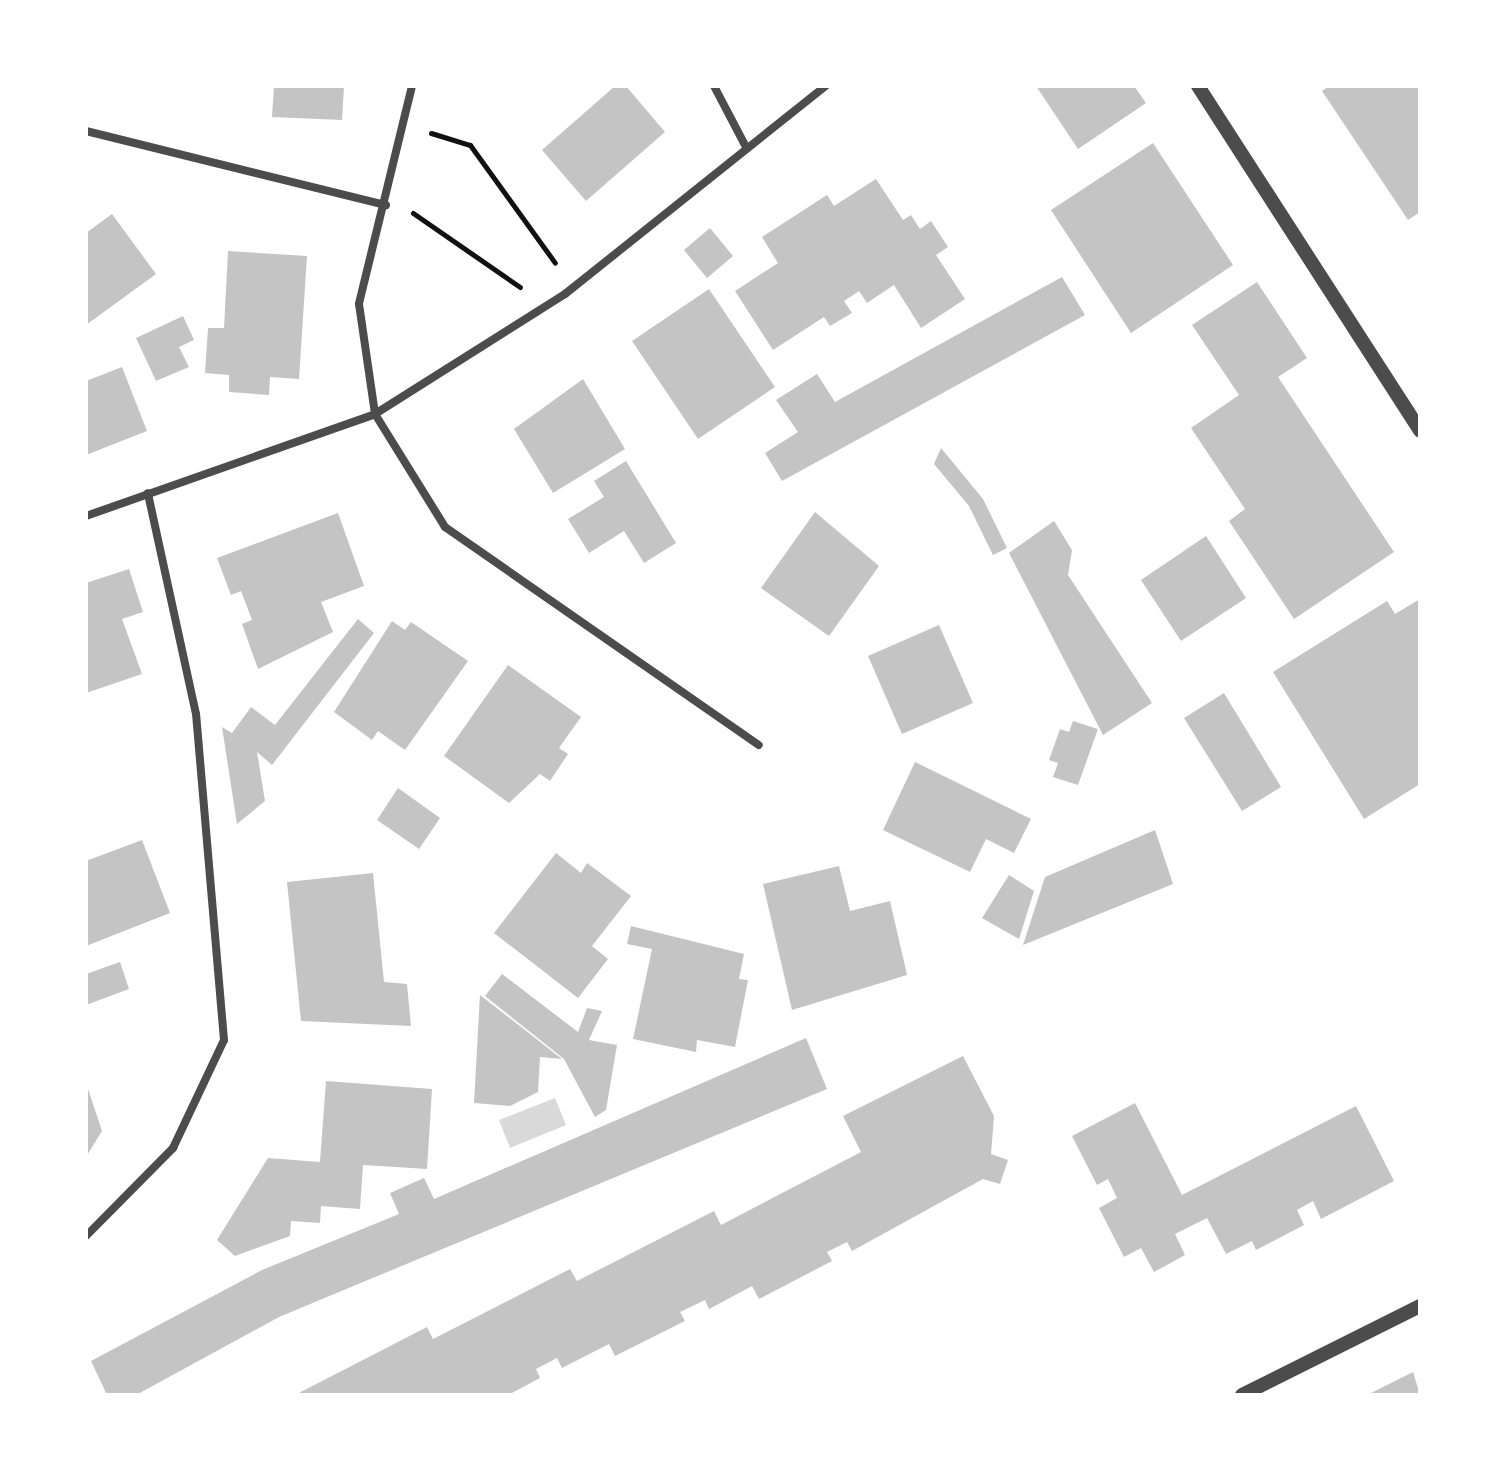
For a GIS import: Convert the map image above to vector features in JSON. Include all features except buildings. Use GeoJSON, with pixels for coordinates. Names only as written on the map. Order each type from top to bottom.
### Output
{"type":"FeatureCollection","features":[{"type":"Feature","properties":{"kind":"street"},"geometry":{"type":"LineString","coordinates":[[412,86],[407,126],[359,304],[375,414],[445,527],[759,745]]}},
{"type":"Feature","properties":{"kind":"street"},"geometry":{"type":"LineString","coordinates":[[714,86],[745,145]]}},
{"type":"Feature","properties":{"kind":"street"},"geometry":{"type":"LineString","coordinates":[[86,516],[375,414],[572,287],[745,145],[826,86]]}},
{"type":"Feature","properties":{"kind":"street"},"geometry":{"type":"LineString","coordinates":[[1198,86],[1420,431]]}},
{"type":"Feature","properties":{"kind":"street"},"geometry":{"type":"LineString","coordinates":[[86,131],[386,205]]}},
{"type":"Feature","properties":{"kind":"street"},"geometry":{"type":"LineString","coordinates":[[86,1236],[173,1148],[224,1040],[196,714],[148,493]]}},
{"type":"Feature","properties":{"kind":"street"},"geometry":{"type":"LineString","coordinates":[[1242,1395],[1420,1306]]}},
{"type":"Feature","properties":{"kind":"path"},"geometry":{"type":"LineString","coordinates":[[407,126],[470,145],[572,287]]}},
{"type":"Feature","properties":{"kind":"path"},"geometry":{"type":"LineString","coordinates":[[386,205],[427,217],[545,306]]}},
{"type":"Feature","properties":{"kind":"shaded area"},"geometry":{"type":"Polygon","coordinates":[[[555,1098],[566,1125],[510,1148],[499,1120],[555,1098]]]}}]}
